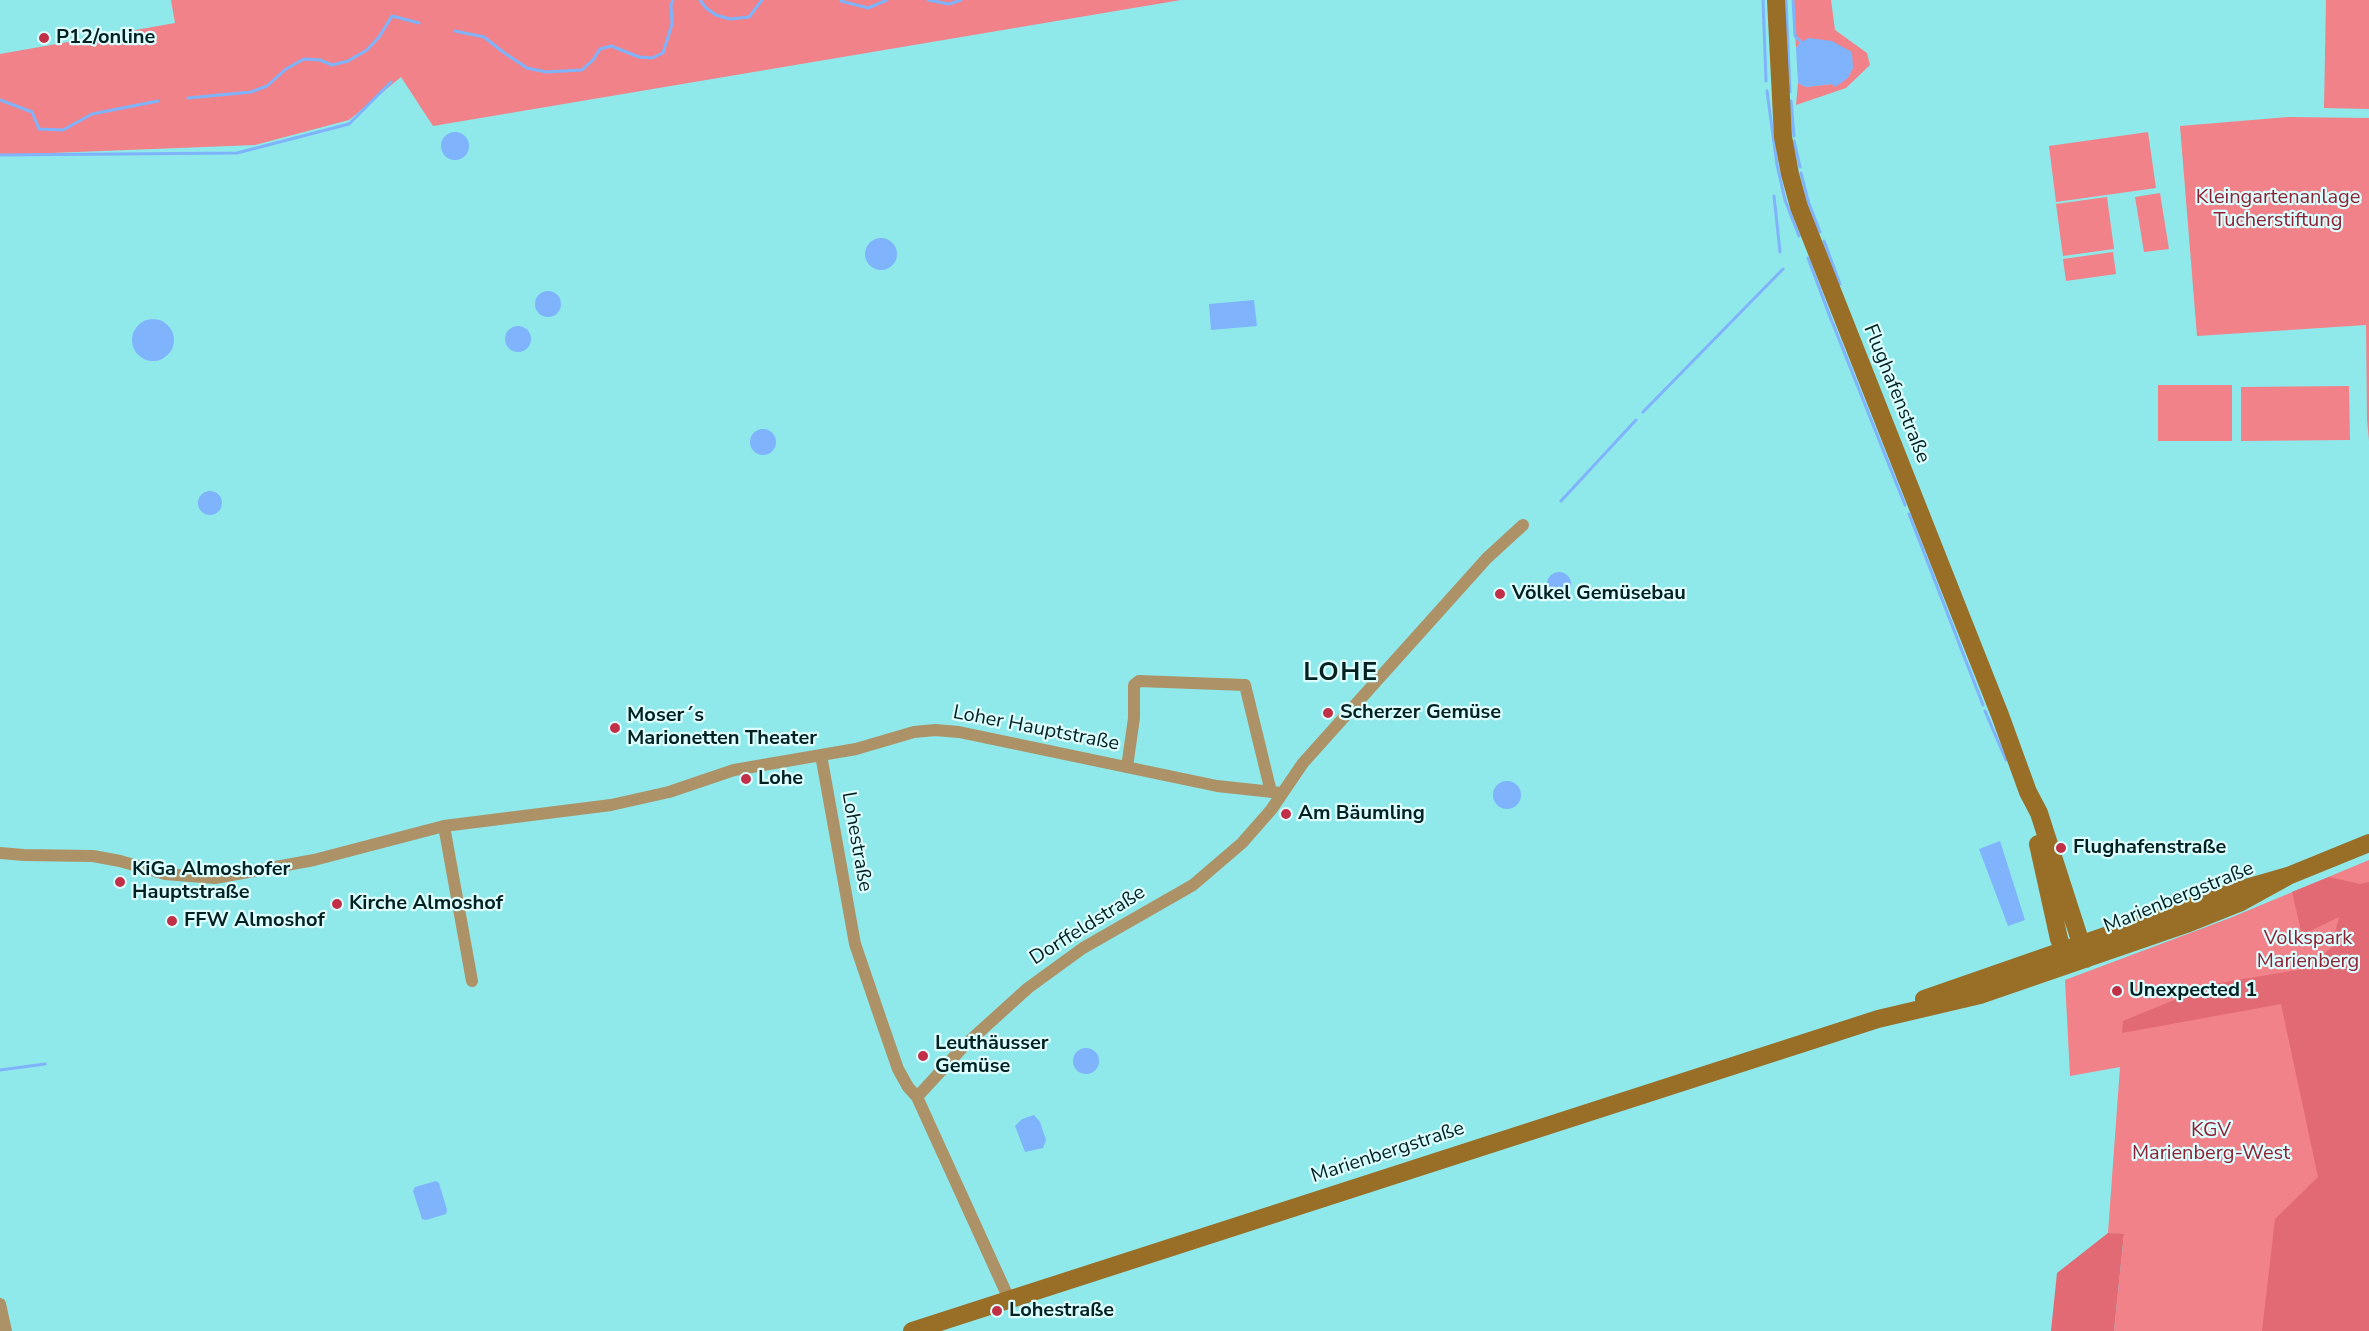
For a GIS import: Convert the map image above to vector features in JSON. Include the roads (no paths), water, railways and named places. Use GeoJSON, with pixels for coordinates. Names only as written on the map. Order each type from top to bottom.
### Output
{"type":"FeatureCollection","features":[{"type":"Feature","properties":{"kind":"main road","name":"Flughafenstraße"},"geometry":{"type":"LineString","coordinates":[[1776,0],[1783,137],[1799,207],[1998,710],[2028,792],[2039,813],[2075,954]]}},
{"type":"Feature","properties":{"kind":"main road","name":"Marienbergstraße"},"geometry":{"type":"LineString","coordinates":[[912,1331],[1878,1019],[1918,1001],[2075,954],[2229,893],[2288,876],[2369,843]]}},
{"type":"Feature","properties":{"kind":"street","name":"Dorffeldstraße"},"geometry":{"type":"LineString","coordinates":[[917,1097],[965,1045],[1028,988],[1083,948],[1173,897],[1210,872],[1248,837],[1276,793],[1487,558],[1523,525]]}},
{"type":"Feature","properties":{"kind":"street"},"geometry":{"type":"LineString","coordinates":[[1126,767],[1134,718],[1134,685],[1139,681],[1245,685],[1276,793]]}},
{"type":"Feature","properties":{"kind":"street","name":"Loher Hauptstraße"},"geometry":{"type":"LineString","coordinates":[[0,853],[93,856],[165,874],[214,878],[314,860],[444,826],[611,805],[669,792],[734,770],[856,749],[914,732],[935,730],[959,732],[1217,786],[1276,793]]}},
{"type":"Feature","properties":{"kind":"street","name":"Lohestraße"},"geometry":{"type":"LineString","coordinates":[[821,755],[855,944],[898,1070],[917,1097],[1009,1299]]}},
{"type":"Feature","properties":{"kind":"street"},"geometry":{"type":"LineString","coordinates":[[444,826],[472,981]]}},
{"type":"Feature","properties":{"kind":"street"},"geometry":{"type":"LineString","coordinates":[[0,1304],[6,1331]]}},
{"type":"Feature","properties":{"kind":"water"},"geometry":{"type":"Polygon","coordinates":[[[1809,38],[1832,41],[1852,52],[1853,68],[1848,78],[1835,87],[1832,84],[1806,87],[1798,83],[1796,48],[1809,38]]]}},
{"type":"Feature","properties":{"kind":"water"},"geometry":{"type":"Polygon","coordinates":[[[455,132],[465,136],[469,146],[465,156],[455,160],[445,156],[441,146],[445,136],[455,132]]]}},
{"type":"Feature","properties":{"kind":"water"},"geometry":{"type":"Polygon","coordinates":[[[881,238],[892,243],[897,254],[892,265],[881,270],[870,265],[865,254],[870,243],[881,238]]]}},
{"type":"Feature","properties":{"kind":"water"},"geometry":{"type":"Polygon","coordinates":[[[548,291],[557,295],[561,304],[557,313],[548,317],[539,313],[535,304],[539,295],[548,291]]]}},
{"type":"Feature","properties":{"kind":"water"},"geometry":{"type":"Polygon","coordinates":[[[1254,300],[1257,326],[1211,330],[1209,304],[1254,300]]]}},
{"type":"Feature","properties":{"kind":"water"},"geometry":{"type":"Polygon","coordinates":[[[153,319],[168,325],[174,340],[168,355],[153,361],[138,355],[132,340],[138,325],[153,319]]]}},
{"type":"Feature","properties":{"kind":"water"},"geometry":{"type":"Polygon","coordinates":[[[518,326],[527,330],[531,339],[527,348],[518,352],[509,348],[505,339],[509,330],[518,326]]]}},
{"type":"Feature","properties":{"kind":"water"},"geometry":{"type":"Polygon","coordinates":[[[763,429],[772,433],[776,442],[772,451],[763,455],[754,451],[750,442],[754,433],[763,429]]]}},
{"type":"Feature","properties":{"kind":"water"},"geometry":{"type":"Polygon","coordinates":[[[210,491],[215,492],[221,498],[221,508],[215,514],[210,515],[205,514],[199,508],[198,503],[199,498],[205,492],[210,491]]]}},
{"type":"Feature","properties":{"kind":"water"},"geometry":{"type":"Polygon","coordinates":[[[1559,572],[1567,576],[1571,584],[1567,592],[1559,596],[1551,592],[1547,584],[1551,576],[1559,572]]]}},
{"type":"Feature","properties":{"kind":"water"},"geometry":{"type":"Polygon","coordinates":[[[1507,781],[1517,785],[1521,795],[1517,805],[1507,809],[1497,805],[1493,795],[1497,785],[1507,781]]]}},
{"type":"Feature","properties":{"kind":"water"},"geometry":{"type":"Polygon","coordinates":[[[2000,841],[2025,920],[2008,926],[1979,849],[2000,841]]]}},
{"type":"Feature","properties":{"kind":"water"},"geometry":{"type":"Polygon","coordinates":[[[1086,1048],[1095,1052],[1099,1061],[1095,1070],[1086,1074],[1077,1070],[1073,1061],[1077,1052],[1086,1048]]]}},
{"type":"Feature","properties":{"kind":"water"},"geometry":{"type":"Polygon","coordinates":[[[1034,1115],[1040,1122],[1046,1140],[1043,1148],[1025,1152],[1015,1126],[1022,1119],[1034,1115]]]}},
{"type":"Feature","properties":{"kind":"water"},"geometry":{"type":"Polygon","coordinates":[[[436,1181],[439,1183],[447,1210],[446,1214],[422,1219],[413,1191],[415,1187],[436,1181]]]}},
{"type":"Feature","properties":{"kind":"waterway"},"geometry":{"type":"LineString","coordinates":[[455,31],[484,37],[527,68],[546,72],[582,70],[593,60],[600,49],[611,46],[639,57],[652,58],[663,53],[672,24],[673,0]]}},
{"type":"Feature","properties":{"kind":"waterway"},"geometry":{"type":"LineString","coordinates":[[700,0],[716,15],[730,19],[749,17],[762,0]]}},
{"type":"Feature","properties":{"kind":"waterway"},"geometry":{"type":"LineString","coordinates":[[841,1],[868,8],[887,0]]}},
{"type":"Feature","properties":{"kind":"waterway"},"geometry":{"type":"LineString","coordinates":[[928,0],[949,4],[961,0]]}},
{"type":"Feature","properties":{"kind":"waterway"},"geometry":{"type":"LineString","coordinates":[[1763,0],[1766,81]]}},
{"type":"Feature","properties":{"kind":"waterway"},"geometry":{"type":"LineString","coordinates":[[1786,0],[1790,92]]}},
{"type":"Feature","properties":{"kind":"waterway"},"geometry":{"type":"LineString","coordinates":[[1793,0],[1795,36],[1801,42]]}},
{"type":"Feature","properties":{"kind":"waterway"},"geometry":{"type":"LineString","coordinates":[[188,98],[251,92],[267,86],[286,69],[304,59],[320,60],[332,65],[348,61],[367,50],[379,37],[392,16],[419,23]]}},
{"type":"Feature","properties":{"kind":"waterway"},"geometry":{"type":"LineString","coordinates":[[0,155],[237,153],[349,124],[391,82]]}},
{"type":"Feature","properties":{"kind":"waterway"},"geometry":{"type":"LineString","coordinates":[[1767,91],[1777,165],[1785,200],[1799,236]]}},
{"type":"Feature","properties":{"kind":"waterway"},"geometry":{"type":"LineString","coordinates":[[0,100],[32,112],[39,129],[63,130],[92,114],[158,101]]}},
{"type":"Feature","properties":{"kind":"waterway"},"geometry":{"type":"LineString","coordinates":[[1791,101],[1794,136]]}},
{"type":"Feature","properties":{"kind":"waterway"},"geometry":{"type":"LineString","coordinates":[[1794,141],[1800,167]]}},
{"type":"Feature","properties":{"kind":"waterway"},"geometry":{"type":"LineString","coordinates":[[1801,173],[1809,204],[1820,232]]}},
{"type":"Feature","properties":{"kind":"waterway"},"geometry":{"type":"LineString","coordinates":[[1774,196],[1780,252]]}},
{"type":"Feature","properties":{"kind":"waterway"},"geometry":{"type":"LineString","coordinates":[[1824,241],[1840,284]]}},
{"type":"Feature","properties":{"kind":"waterway"},"geometry":{"type":"LineString","coordinates":[[1808,258],[1832,322]]}},
{"type":"Feature","properties":{"kind":"waterway"},"geometry":{"type":"LineString","coordinates":[[1643,412],[1783,269]]}},
{"type":"Feature","properties":{"kind":"waterway"},"geometry":{"type":"LineString","coordinates":[[1833,324],[1905,505]]}},
{"type":"Feature","properties":{"kind":"waterway"},"geometry":{"type":"LineString","coordinates":[[1561,501],[1636,420]]}},
{"type":"Feature","properties":{"kind":"waterway"},"geometry":{"type":"LineString","coordinates":[[1909,514],[1983,705]]}},
{"type":"Feature","properties":{"kind":"waterway"},"geometry":{"type":"LineString","coordinates":[[1985,711],[2006,760]]}},
{"type":"Feature","properties":{"kind":"waterway"},"geometry":{"type":"LineString","coordinates":[[0,1070],[45,1064]]}},
{"type":"Feature","properties":{"kind":"place","name":"P12/online"},"geometry":{"type":"Point","coordinates":[44,38]}},
{"type":"Feature","properties":{"kind":"place","name":"Völkel Gemüsebau"},"geometry":{"type":"Point","coordinates":[1500,594]}},
{"type":"Feature","properties":{"kind":"place","name":"Scherzer Gemüse"},"geometry":{"type":"Point","coordinates":[1328,713]}},
{"type":"Feature","properties":{"kind":"place","name":"Moser´s Marionetten Theater"},"geometry":{"type":"Point","coordinates":[615,728]}},
{"type":"Feature","properties":{"kind":"place","name":"Lohe"},"geometry":{"type":"Point","coordinates":[746,779]}},
{"type":"Feature","properties":{"kind":"place","name":"Am Bäumling"},"geometry":{"type":"Point","coordinates":[1286,814]}},
{"type":"Feature","properties":{"kind":"place","name":"Flughafenstraße"},"geometry":{"type":"Point","coordinates":[2061,848]}},
{"type":"Feature","properties":{"kind":"place","name":"KiGa Almoshofer Hauptstraße"},"geometry":{"type":"Point","coordinates":[120,882]}},
{"type":"Feature","properties":{"kind":"place","name":"Kirche Almoshof"},"geometry":{"type":"Point","coordinates":[337,904]}},
{"type":"Feature","properties":{"kind":"place","name":"FFW Almoshof"},"geometry":{"type":"Point","coordinates":[172,921]}},
{"type":"Feature","properties":{"kind":"place","name":"Unexpected 1"},"geometry":{"type":"Point","coordinates":[2117,991]}},
{"type":"Feature","properties":{"kind":"place","name":"Leuthäusser Gemüse"},"geometry":{"type":"Point","coordinates":[923,1056]}},
{"type":"Feature","properties":{"kind":"place","name":"Lohestraße"},"geometry":{"type":"Point","coordinates":[997,1311]}},
{"type":"Feature","properties":{"kind":"district","name":"LOHE"},"geometry":{"type":"Point","coordinates":[1341,674]}},
{"type":"Feature","properties":{"kind":"park label","name":"Kleingartenanlage Tucherstiftung"},"geometry":{"type":"Point","coordinates":[2278,210]}},
{"type":"Feature","properties":{"kind":"park label","name":"Volkspark Marienberg"},"geometry":{"type":"Point","coordinates":[2308,950]}},
{"type":"Feature","properties":{"kind":"park label","name":"KGV Marienberg-West"},"geometry":{"type":"Point","coordinates":[2211,1142]}}]}
